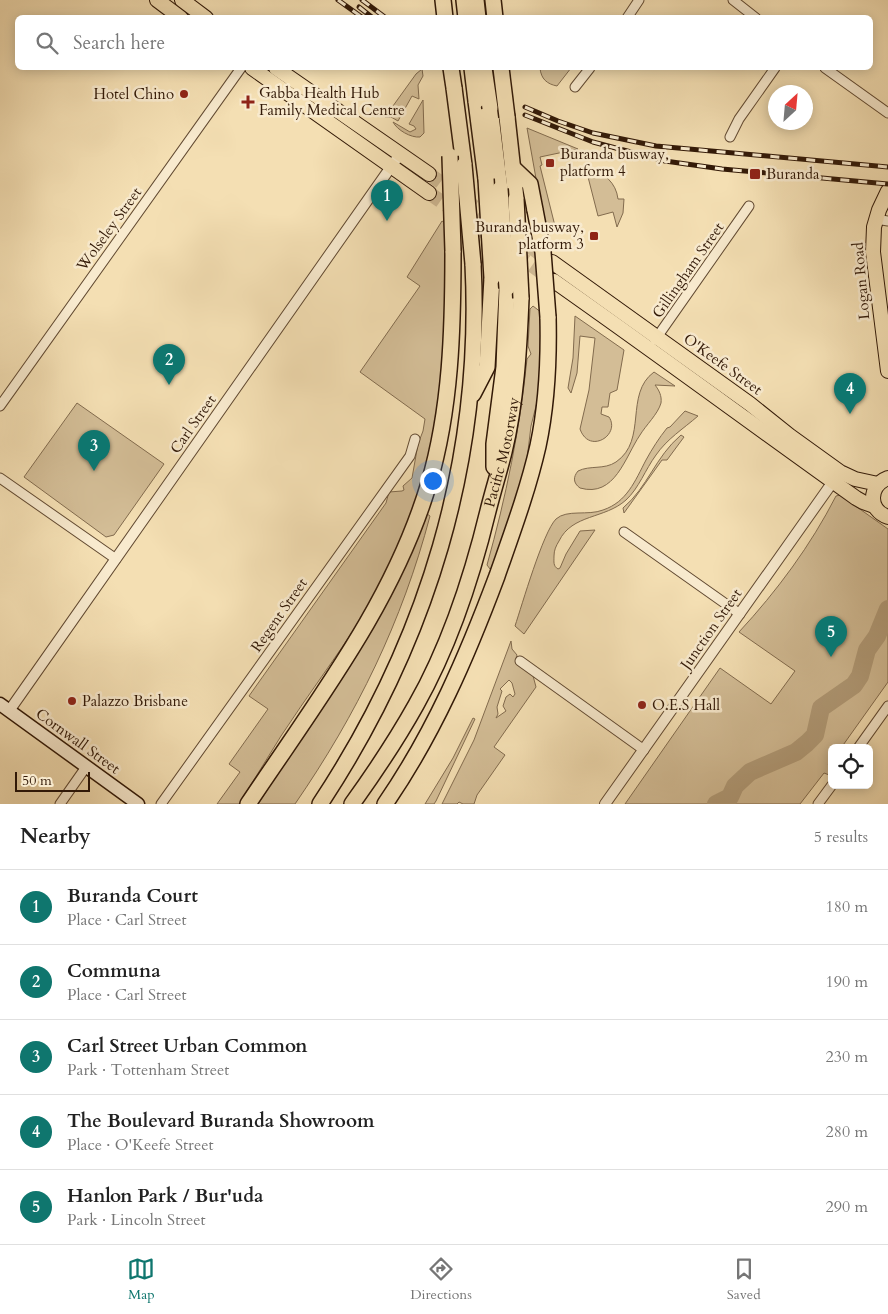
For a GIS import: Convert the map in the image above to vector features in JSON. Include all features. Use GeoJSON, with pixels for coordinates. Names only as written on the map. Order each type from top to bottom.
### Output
{"type":"FeatureCollection","features":[{"type":"Feature","properties":{"kind":"highway"},"geometry":{"type":"LineString","coordinates":[[443,0],[445,15]]}},
{"type":"Feature","properties":{"kind":"highway"},"geometry":{"type":"LineString","coordinates":[[464,0],[466,15]]}},
{"type":"Feature","properties":{"kind":"highway"},"geometry":{"type":"LineString","coordinates":[[476,0],[478,15]]}},
{"type":"Feature","properties":{"kind":"highway"},"geometry":{"type":"LineString","coordinates":[[493,0],[495,15]]}},
{"type":"Feature","properties":{"kind":"highway"},"geometry":{"type":"LineString","coordinates":[[320,804],[364,731],[386,689],[416,622],[429,586],[460,469],[474,346],[472,264],[464,165],[451,70]]}},
{"type":"Feature","properties":{"kind":"highway"},"geometry":{"type":"LineString","coordinates":[[473,70],[483,104],[500,189],[507,288],[504,367],[494,444],[494,486]]}},
{"type":"Feature","properties":{"kind":"highway"},"geometry":{"type":"LineString","coordinates":[[469,402],[487,367],[492,278],[483,104],[484,70]]}},
{"type":"Feature","properties":{"kind":"highway","name":"Pacific Motorway"},"geometry":{"type":"LineString","coordinates":[[352,804],[392,745],[416,705],[432,673],[473,566],[504,452],[518,357],[521,298],[516,199],[501,70]]}},
{"type":"Feature","properties":{"kind":"highway"},"geometry":{"type":"LineString","coordinates":[[248,804],[328,688],[392,576],[420,507],[435,461],[447,395],[453,300],[450,156],[459,126]]}},
{"type":"Feature","properties":{"kind":"highway"},"geometry":{"type":"LineString","coordinates":[[385,804],[424,742],[455,681],[484,612],[521,505],[538,445],[547,379],[548,317],[542,252],[530,184],[512,166]]}},
{"type":"Feature","properties":{"kind":"main road"},"geometry":{"type":"LineString","coordinates":[[157,0],[177,15]]}},
{"type":"Feature","properties":{"kind":"main road"},"geometry":{"type":"LineString","coordinates":[[182,0],[202,15]]}},
{"type":"Feature","properties":{"kind":"main road"},"geometry":{"type":"LineString","coordinates":[[255,70],[429,193]]}},
{"type":"Feature","properties":{"kind":"main road"},"geometry":{"type":"LineString","coordinates":[[279,70],[429,174]]}},
{"type":"Feature","properties":{"kind":"main road","name":"Logan Road"},"geometry":{"type":"LineString","coordinates":[[888,191],[882,220],[873,241],[873,268],[886,346],[888,371]]}},
{"type":"Feature","properties":{"kind":"main road","name":"O'Keefe Street"},"geometry":{"type":"LineString","coordinates":[[552,262],[654,342],[836,477],[863,502],[874,506],[881,514],[888,518]]}},
{"type":"Feature","properties":{"kind":"main road","name":"O'Keefe Street"},"geometry":{"type":"LineString","coordinates":[[554,281],[654,342]]}},
{"type":"Feature","properties":{"kind":"main road","name":"O'Keefe Street"},"geometry":{"type":"LineString","coordinates":[[836,477],[883,481]]}},
{"type":"Feature","properties":{"kind":"main road"},"geometry":{"type":"LineString","coordinates":[[874,506],[873,494],[883,481]]}},
{"type":"Feature","properties":{"kind":"main road","name":"Cornwall Street"},"geometry":{"type":"LineString","coordinates":[[4,708],[138,804]]}},
{"type":"Feature","properties":{"kind":"street"},"geometry":{"type":"LineString","coordinates":[[628,15],[640,0]]}},
{"type":"Feature","properties":{"kind":"street"},"geometry":{"type":"LineString","coordinates":[[733,0],[752,15]]}},
{"type":"Feature","properties":{"kind":"street","name":"Wolseley Street"},"geometry":{"type":"LineString","coordinates":[[0,406],[240,70]]}},
{"type":"Feature","properties":{"kind":"street"},"geometry":{"type":"LineString","coordinates":[[575,87],[588,70]]}},
{"type":"Feature","properties":{"kind":"street"},"geometry":{"type":"LineString","coordinates":[[730,137],[741,116],[774,70]]}},
{"type":"Feature","properties":{"kind":"street"},"geometry":{"type":"LineString","coordinates":[[828,70],[888,113]]}},
{"type":"Feature","properties":{"kind":"street","name":"Carl Street"},"geometry":{"type":"LineString","coordinates":[[4,708],[116,559],[400,154]]}},
{"type":"Feature","properties":{"kind":"street","name":"Gillingham Street"},"geometry":{"type":"LineString","coordinates":[[654,342],[749,206]]}},
{"type":"Feature","properties":{"kind":"street","name":"Regent Street"},"geometry":{"type":"LineString","coordinates":[[162,804],[410,456],[415,439]]}},
{"type":"Feature","properties":{"kind":"street","name":"Junction Street"},"geometry":{"type":"LineString","coordinates":[[605,804],[836,477]]}},
{"type":"Feature","properties":{"kind":"street"},"geometry":{"type":"LineString","coordinates":[[0,478],[116,559]]}},
{"type":"Feature","properties":{"kind":"street"},"geometry":{"type":"LineString","coordinates":[[624,532],[740,614]]}},
{"type":"Feature","properties":{"kind":"street"},"geometry":{"type":"LineString","coordinates":[[520,662],[644,750]]}},
{"type":"Feature","properties":{"kind":"street"},"geometry":{"type":"LineString","coordinates":[[861,744],[888,706]]}},
{"type":"Feature","properties":{"kind":"street"},"geometry":{"type":"LineString","coordinates":[[60,804],[86,767]]}},
{"type":"Feature","properties":{"kind":"street"},"geometry":{"type":"LineString","coordinates":[[818,804],[828,789]]}},
{"type":"Feature","properties":{"kind":"shaded area"},"geometry":{"type":"Polygon","coordinates":[[[422,70],[423,76],[418,85],[419,99],[412,96],[398,121],[391,117],[385,117],[416,74],[422,70]]]}},
{"type":"Feature","properties":{"kind":"shaded area"},"geometry":{"type":"Polygon","coordinates":[[[541,70],[569,70],[557,86],[550,84],[542,75],[541,70]]]}},
{"type":"Feature","properties":{"kind":"shaded area"},"geometry":{"type":"Polygon","coordinates":[[[423,100],[424,133],[420,137],[401,131],[393,122],[410,132],[416,129],[409,124],[423,100]]]}},
{"type":"Feature","properties":{"kind":"shaded area"},"geometry":{"type":"Polygon","coordinates":[[[527,128],[578,149],[540,157],[542,165],[540,166],[555,226],[545,229],[527,128]]]}},
{"type":"Feature","properties":{"kind":"shaded area"},"geometry":{"type":"Polygon","coordinates":[[[590,167],[612,183],[618,199],[624,199],[623,213],[617,227],[613,212],[598,216],[587,173],[590,167]]]}},
{"type":"Feature","properties":{"kind":"shaded area"},"geometry":{"type":"Polygon","coordinates":[[[442,221],[445,223],[446,285],[441,383],[432,445],[419,493],[406,530],[372,601],[281,736],[239,804],[217,804],[240,772],[229,764],[268,709],[249,696],[386,503],[389,492],[404,490],[403,486],[412,478],[425,419],[360,372],[420,286],[407,277],[442,221]]]}},
{"type":"Feature","properties":{"kind":"shaded area"},"geometry":{"type":"Polygon","coordinates":[[[533,306],[542,313],[540,390],[531,426],[527,459],[517,501],[490,569],[487,565],[506,488],[516,437],[527,359],[531,354],[528,346],[530,309],[533,306]]]}},
{"type":"Feature","properties":{"kind":"shaded area"},"geometry":{"type":"Polygon","coordinates":[[[575,316],[624,350],[617,390],[610,393],[608,407],[602,407],[601,414],[609,417],[612,424],[611,430],[607,436],[596,441],[590,441],[584,437],[580,429],[589,390],[595,338],[580,336],[577,373],[571,393],[568,388],[573,358],[575,316]]]}},
{"type":"Feature","properties":{"kind":"shaded area"},"geometry":{"type":"Polygon","coordinates":[[[654,372],[675,386],[655,385],[661,396],[661,403],[618,474],[602,487],[592,489],[580,488],[574,480],[578,471],[611,464],[626,453],[634,430],[640,392],[645,381],[654,372]]]}},
{"type":"Feature","properties":{"kind":"shaded area"},"geometry":{"type":"Polygon","coordinates":[[[77,403],[164,464],[114,535],[106,537],[24,477],[77,403]]]}},
{"type":"Feature","properties":{"kind":"shaded area"},"geometry":{"type":"Polygon","coordinates":[[[685,411],[698,416],[660,449],[635,490],[626,500],[608,511],[580,521],[565,532],[554,552],[554,564],[558,569],[580,531],[595,530],[524,634],[515,626],[539,553],[556,519],[566,514],[597,512],[618,502],[634,483],[661,436],[685,411]]]}},
{"type":"Feature","properties":{"kind":"shaded area"},"geometry":{"type":"Polygon","coordinates":[[[681,435],[684,437],[667,460],[662,460],[624,513],[623,508],[639,491],[664,453],[681,435]]]}},
{"type":"Feature","properties":{"kind":"shaded area"},"geometry":{"type":"Polygon","coordinates":[[[840,495],[888,529],[888,682],[844,744],[828,744],[828,774],[824,773],[800,804],[625,804],[720,668],[771,704],[795,671],[739,632],[792,567],[816,532],[836,496],[840,495]]]}},
{"type":"Feature","properties":{"kind":"shaded area"},"geometry":{"type":"Polygon","coordinates":[[[426,513],[430,516],[406,593],[375,666],[338,736],[295,804],[258,804],[311,723],[426,513]]]}},
{"type":"Feature","properties":{"kind":"shaded area"},"geometry":{"type":"Polygon","coordinates":[[[511,641],[512,649],[517,655],[516,659],[532,672],[536,687],[494,747],[505,755],[477,795],[474,804],[459,802],[457,804],[442,804],[474,740],[511,641]],[[509,680],[500,689],[502,691],[496,718],[506,711],[503,706],[506,697],[510,694],[513,697],[515,694],[512,683],[509,680]]]}},
{"type":"Feature","properties":{"kind":"shaded area"},"geometry":{"type":"Polygon","coordinates":[[[473,718],[475,719],[436,801],[434,804],[425,804],[453,758],[473,718]]]}},
{"type":"Feature","properties":{"kind":"waterway"},"geometry":{"type":"LineString","coordinates":[[716,804],[730,797],[735,786],[750,772],[796,752],[815,735],[821,708],[854,685],[860,676],[867,650],[877,636],[888,609]]}},
{"type":"Feature","properties":{"kind":"tunnel"},"geometry":{"type":"LineString","coordinates":[[429,174],[550,261]]}},
{"type":"Feature","properties":{"kind":"tunnel"},"geometry":{"type":"LineString","coordinates":[[429,193],[551,279]]}},
{"type":"Feature","properties":{"kind":"railway"},"geometry":{"type":"LineString","coordinates":[[338,0],[359,15]]}},
{"type":"Feature","properties":{"kind":"railway"},"geometry":{"type":"LineString","coordinates":[[362,0],[382,15]]}},
{"type":"Feature","properties":{"kind":"railway"},"geometry":{"type":"LineString","coordinates":[[359,7],[369,15]]}},
{"type":"Feature","properties":{"kind":"railway"},"geometry":{"type":"LineString","coordinates":[[525,107],[593,133],[656,146],[888,167]]}},
{"type":"Feature","properties":{"kind":"railway"},"geometry":{"type":"LineString","coordinates":[[525,115],[593,142],[665,161],[722,169],[888,184]]}},
{"type":"Feature","properties":{"kind":"place","name":"Hotel Chino"},"geometry":{"type":"Point","coordinates":[184,94]}},
{"type":"Feature","properties":{"kind":"place","name":"Gabba Health Hub Family Medical Centre"},"geometry":{"type":"Point","coordinates":[248,102]}},
{"type":"Feature","properties":{"kind":"place","name":"Buranda busway, platform 4"},"geometry":{"type":"Point","coordinates":[550,163]}},
{"type":"Feature","properties":{"kind":"place","name":"Buranda"},"geometry":{"type":"Point","coordinates":[755,174]}},
{"type":"Feature","properties":{"kind":"place","name":"Buranda Court"},"geometry":{"type":"Point","coordinates":[387,221]}},
{"type":"Feature","properties":{"kind":"place","name":"Buranda busway, platform 3"},"geometry":{"type":"Point","coordinates":[594,236]}},
{"type":"Feature","properties":{"kind":"place","name":"Communa"},"geometry":{"type":"Point","coordinates":[169,385]}},
{"type":"Feature","properties":{"kind":"place","name":"The Boulevard Buranda Showroom"},"geometry":{"type":"Point","coordinates":[850,414]}},
{"type":"Feature","properties":{"kind":"place","name":"Carl Street Urban Common"},"geometry":{"type":"Point","coordinates":[94,471]}},
{"type":"Feature","properties":{"kind":"place","name":"Hanlon Park / Bur'uda"},"geometry":{"type":"Point","coordinates":[831,657]}},
{"type":"Feature","properties":{"kind":"place","name":"Palazzo Brisbane"},"geometry":{"type":"Point","coordinates":[72,701]}},
{"type":"Feature","properties":{"kind":"place","name":"O.E.S Hall"},"geometry":{"type":"Point","coordinates":[642,705]}}]}
